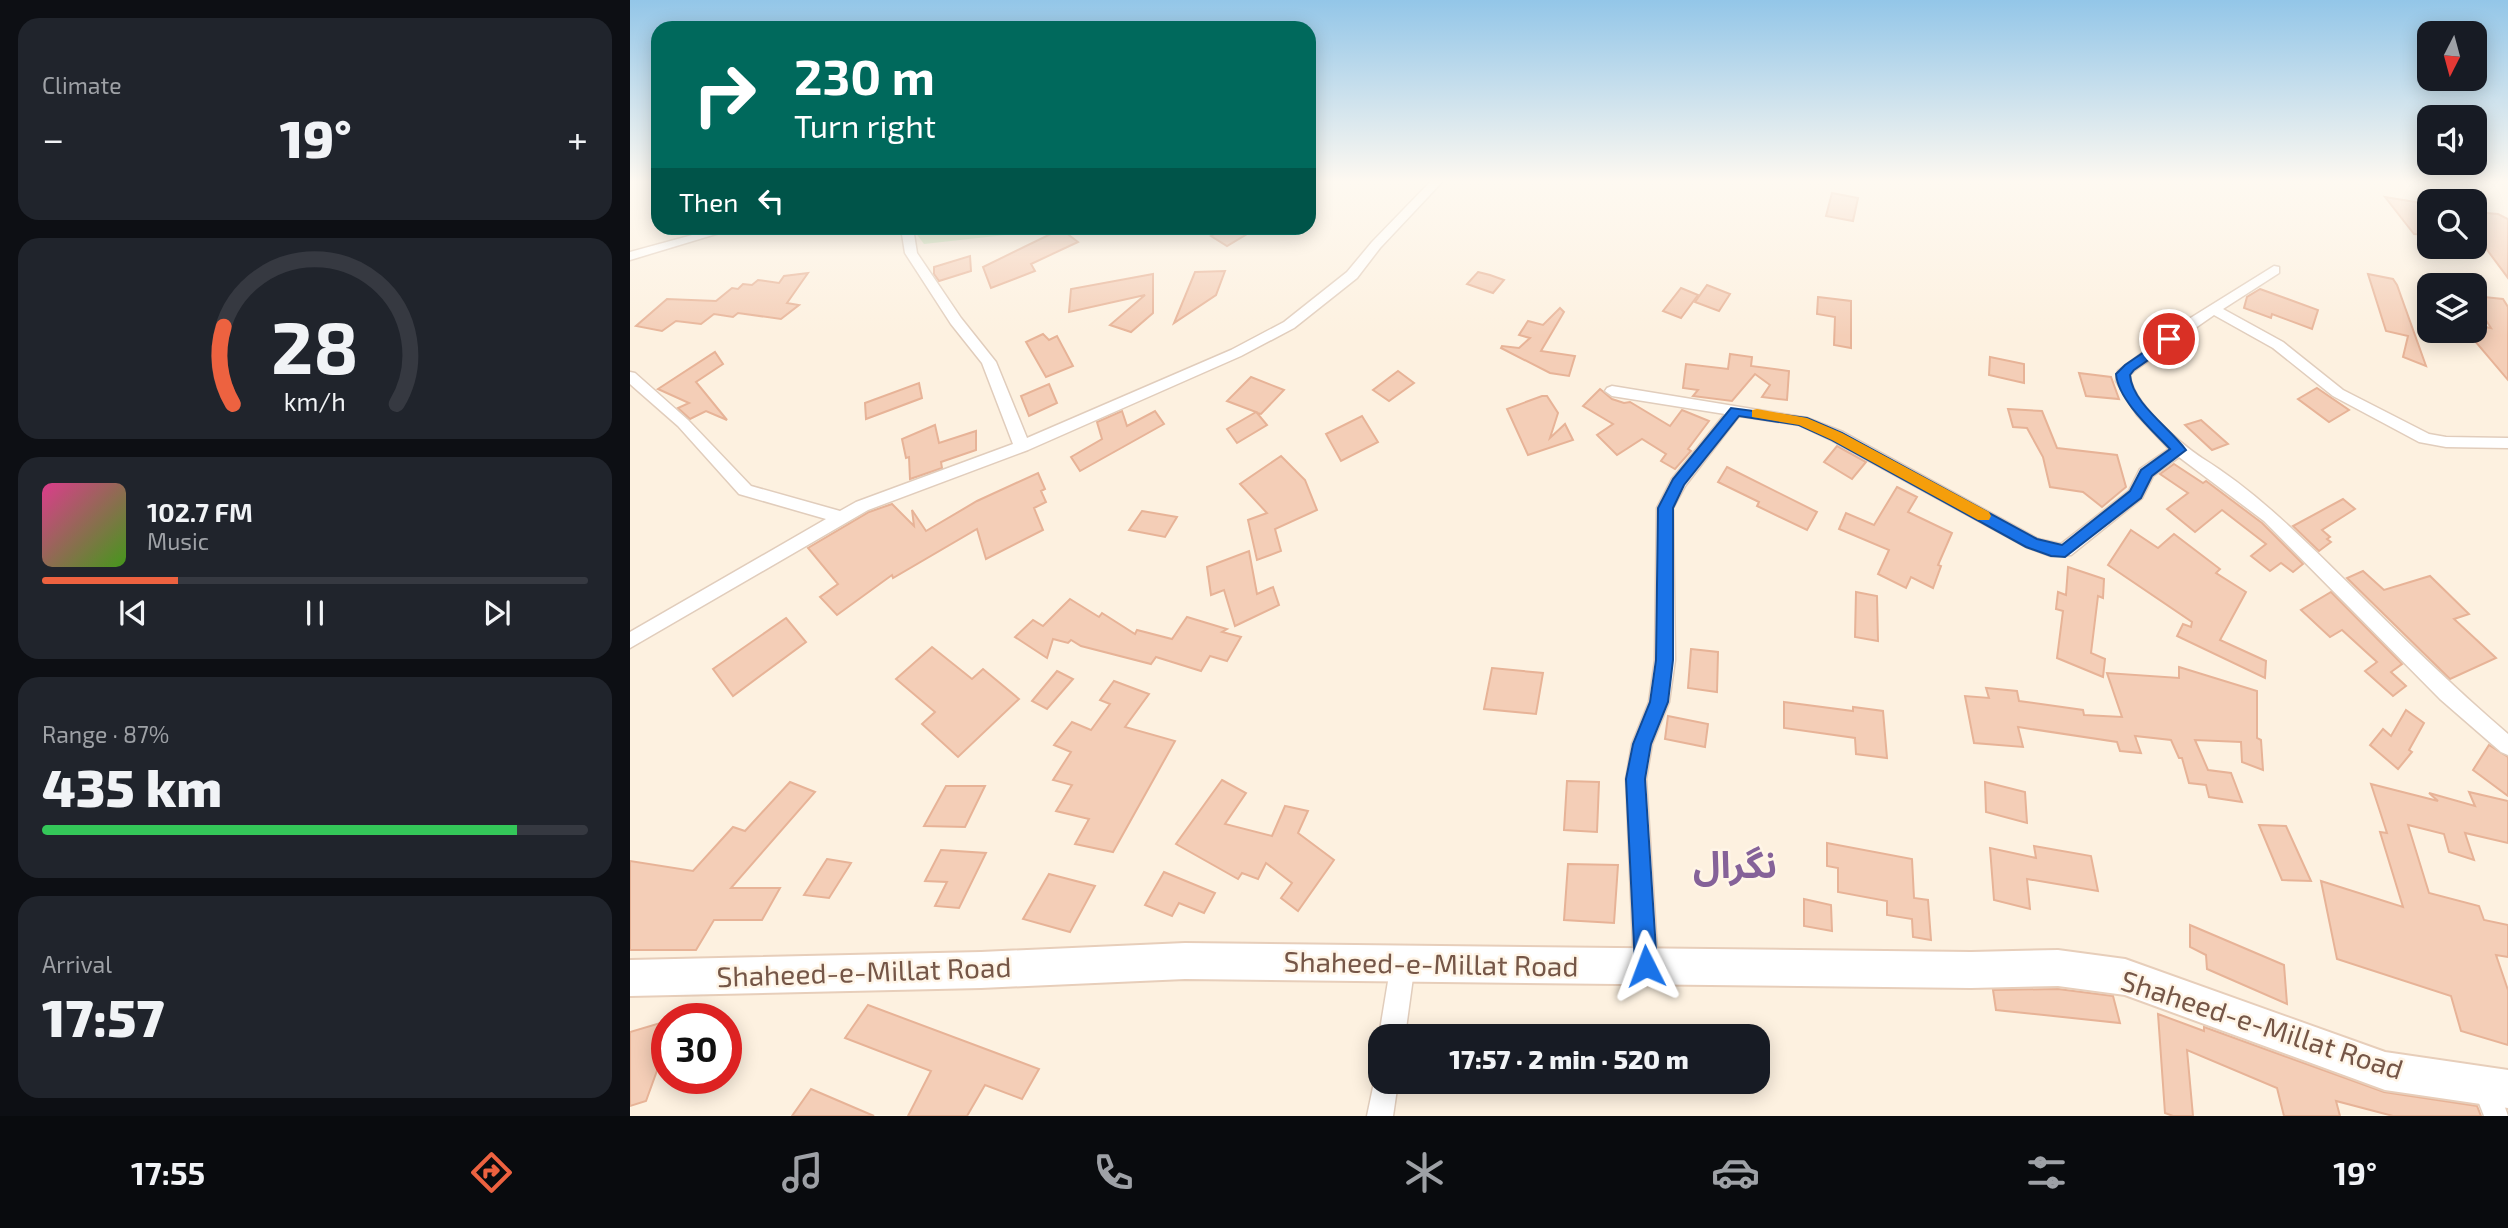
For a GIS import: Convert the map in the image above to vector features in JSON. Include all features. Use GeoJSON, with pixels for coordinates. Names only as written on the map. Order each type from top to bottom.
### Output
{"type":"FeatureCollection","features":[{"type":"Feature","properties":{"kind":"main road","name":"Shaheed-e-Millat Road"},"geometry":{"type":"LineString","coordinates":[[630,978],[981,970],[1185,961],[1971,970],[2059,968],[2125,977],[2385,1071],[2497,1097]]}},
{"type":"Feature","properties":{"kind":"street"},"geometry":{"type":"LineString","coordinates":[[630,641],[840,517],[1022,446],[1236,353],[1289,325],[1352,275],[1388,232]]}},
{"type":"Feature","properties":{"kind":"street"},"geometry":{"type":"LineString","coordinates":[[630,256],[705,235]]}},
{"type":"Feature","properties":{"kind":"street"},"geometry":{"type":"LineString","coordinates":[[908,235],[911,253],[956,321],[989,362],[1022,446]]}},
{"type":"Feature","properties":{"kind":"street"},"geometry":{"type":"LineString","coordinates":[[2274,270],[2213,309],[2123,374],[2123,381],[2142,412],[2179,450],[2207,468],[2270,517],[2447,692],[2508,746]]}},
{"type":"Feature","properties":{"kind":"street"},"geometry":{"type":"LineString","coordinates":[[2213,309],[2278,345],[2338,393],[2425,438],[2446,442],[2508,443]]}},
{"type":"Feature","properties":{"kind":"street"},"geometry":{"type":"LineString","coordinates":[[630,376],[683,423],[745,490],[840,517]]}},
{"type":"Feature","properties":{"kind":"street"},"geometry":{"type":"LineString","coordinates":[[1612,391],[1802,421],[1837,436],[2032,543],[2051,550],[2065,551],[2136,494],[2146,473],[2156,464],[2179,450]]}},
{"type":"Feature","properties":{"kind":"street"},"geometry":{"type":"LineString","coordinates":[[1646,966],[1636,779],[1642,744],[1659,702],[1664,660],[1665,508],[1678,483],[1735,411]]}},
{"type":"Feature","properties":{"kind":"street"},"geometry":{"type":"LineString","coordinates":[[1394,1024],[1403,963]]}},
{"type":"Feature","properties":{"kind":"street"},"geometry":{"type":"LineString","coordinates":[[1380,1116],[1383,1094]]}},
{"type":"Feature","properties":{"kind":"green space"},"geometry":{"type":"Polygon","coordinates":[[[917,235],[1005,235],[924,244],[917,235]]]}},
{"type":"Feature","properties":{"kind":"building"},"geometry":{"type":"Polygon","coordinates":[[[2487,232],[2508,232],[2508,278],[2487,250],[2487,232]]]}},
{"type":"Feature","properties":{"kind":"building"},"geometry":{"type":"Polygon","coordinates":[[[1049,235],[1069,235],[1078,242],[1031,264],[1035,271],[991,288],[983,267],[1049,235]]]}},
{"type":"Feature","properties":{"kind":"building"},"geometry":{"type":"Polygon","coordinates":[[[1213,235],[1245,235],[1227,246],[1213,235]]]}},
{"type":"Feature","properties":{"kind":"building"},"geometry":{"type":"Polygon","coordinates":[[[970,256],[971,271],[939,281],[934,274],[934,267],[970,256]]]}},
{"type":"Feature","properties":{"kind":"building"},"geometry":{"type":"Polygon","coordinates":[[[1225,271],[1216,295],[1174,323],[1195,272],[1225,271]]]}},
{"type":"Feature","properties":{"kind":"building"},"geometry":{"type":"Polygon","coordinates":[[[1478,272],[1504,280],[1493,293],[1467,284],[1478,272]]]}},
{"type":"Feature","properties":{"kind":"building"},"geometry":{"type":"Polygon","coordinates":[[[808,273],[787,303],[799,305],[781,319],[738,313],[733,317],[714,314],[701,324],[676,321],[662,331],[636,326],[667,299],[716,301],[732,288],[738,289],[743,284],[752,285],[758,280],[779,283],[784,276],[808,273]]]}},
{"type":"Feature","properties":{"kind":"building"},"geometry":{"type":"Polygon","coordinates":[[[1153,274],[1153,313],[1131,332],[1110,325],[1145,295],[1069,312],[1071,289],[1153,274]]]}},
{"type":"Feature","properties":{"kind":"building"},"geometry":{"type":"Polygon","coordinates":[[[2368,274],[2393,279],[2397,285],[2426,366],[2403,357],[2408,336],[2386,331],[2368,274]]]}},
{"type":"Feature","properties":{"kind":"building"},"geometry":{"type":"Polygon","coordinates":[[[1707,285],[1730,294],[1719,311],[1695,302],[1707,285]]]}},
{"type":"Feature","properties":{"kind":"building"},"geometry":{"type":"Polygon","coordinates":[[[1681,288],[1698,295],[1681,318],[1663,311],[1681,288]]]}},
{"type":"Feature","properties":{"kind":"building"},"geometry":{"type":"Polygon","coordinates":[[[2260,289],[2318,310],[2312,329],[2272,314],[2271,318],[2244,308],[2247,297],[2260,289]]]}},
{"type":"Feature","properties":{"kind":"building"},"geometry":{"type":"Polygon","coordinates":[[[1818,297],[1851,301],[1851,348],[1834,345],[1835,317],[1817,314],[1818,297]]]}},
{"type":"Feature","properties":{"kind":"building"},"geometry":{"type":"Polygon","coordinates":[[[2487,297],[2503,299],[2508,307],[2508,380],[2477,343],[2487,343],[2487,327],[2491,328],[2487,322],[2487,297]]]}},
{"type":"Feature","properties":{"kind":"building"},"geometry":{"type":"Polygon","coordinates":[[[1560,308],[1564,312],[1541,351],[1575,356],[1569,376],[1550,373],[1501,348],[1519,348],[1530,338],[1519,335],[1528,321],[1543,325],[1560,308]]]}},
{"type":"Feature","properties":{"kind":"building"},"geometry":{"type":"Polygon","coordinates":[[[1043,334],[1049,340],[1057,336],[1073,366],[1046,377],[1026,342],[1043,334]]]}},
{"type":"Feature","properties":{"kind":"building"},"geometry":{"type":"Polygon","coordinates":[[[715,352],[723,364],[696,382],[727,420],[706,411],[690,419],[678,408],[689,403],[658,389],[715,352]]]}},
{"type":"Feature","properties":{"kind":"building"},"geometry":{"type":"Polygon","coordinates":[[[1730,354],[1752,357],[1751,366],[1789,371],[1787,400],[1762,397],[1770,385],[1755,374],[1732,401],[1693,396],[1698,390],[1683,388],[1686,364],[1728,369],[1730,354]]]}},
{"type":"Feature","properties":{"kind":"building"},"geometry":{"type":"Polygon","coordinates":[[[1990,357],[2024,364],[2024,383],[1989,375],[1990,357]]]}},
{"type":"Feature","properties":{"kind":"building"},"geometry":{"type":"Polygon","coordinates":[[[1398,371],[1414,383],[1389,401],[1373,390],[1398,371]]]}},
{"type":"Feature","properties":{"kind":"building"},"geometry":{"type":"Polygon","coordinates":[[[2079,373],[2111,377],[2119,399],[2086,396],[2079,373]]]}},
{"type":"Feature","properties":{"kind":"building"},"geometry":{"type":"Polygon","coordinates":[[[1251,377],[1284,390],[1261,414],[1257,413],[1267,425],[1237,443],[1227,429],[1256,412],[1227,401],[1251,377]]]}},
{"type":"Feature","properties":{"kind":"building"},"geometry":{"type":"Polygon","coordinates":[[[919,383],[922,398],[866,419],[865,403],[919,383]]]}},
{"type":"Feature","properties":{"kind":"building"},"geometry":{"type":"Polygon","coordinates":[[[1049,384],[1057,403],[1029,416],[1021,396],[1049,384]]]}},
{"type":"Feature","properties":{"kind":"building"},"geometry":{"type":"Polygon","coordinates":[[[2317,388],[2349,410],[2329,422],[2298,399],[2317,388]]]}},
{"type":"Feature","properties":{"kind":"building"},"geometry":{"type":"Polygon","coordinates":[[[1600,389],[1612,399],[1630,402],[1670,426],[1682,410],[1709,421],[1688,449],[1691,451],[1675,469],[1661,461],[1666,454],[1642,439],[1617,455],[1597,435],[1613,424],[1583,406],[1600,389]]]}},
{"type":"Feature","properties":{"kind":"building"},"geometry":{"type":"Polygon","coordinates":[[[1547,396],[1558,413],[1550,438],[1565,424],[1573,440],[1528,455],[1507,409],[1547,396]]]}},
{"type":"Feature","properties":{"kind":"building"},"geometry":{"type":"Polygon","coordinates":[[[2008,409],[2042,411],[2057,448],[2117,455],[2126,487],[2102,507],[2083,492],[2050,487],[2043,457],[2027,428],[2013,427],[2008,409]]]}},
{"type":"Feature","properties":{"kind":"building"},"geometry":{"type":"Polygon","coordinates":[[[1122,411],[1127,426],[1155,411],[1164,424],[1080,471],[1071,457],[1102,439],[1097,422],[1122,411]]]}},
{"type":"Feature","properties":{"kind":"building"},"geometry":{"type":"Polygon","coordinates":[[[1362,416],[1378,442],[1341,461],[1326,434],[1362,416]]]}},
{"type":"Feature","properties":{"kind":"building"},"geometry":{"type":"Polygon","coordinates":[[[2201,420],[2228,444],[2212,450],[2185,425],[2201,420]]]}},
{"type":"Feature","properties":{"kind":"building"},"geometry":{"type":"Polygon","coordinates":[[[935,425],[939,443],[976,431],[976,450],[941,462],[942,468],[910,479],[909,457],[906,458],[902,439],[935,425]]]}},
{"type":"Feature","properties":{"kind":"building"},"geometry":{"type":"Polygon","coordinates":[[[1837,446],[1866,462],[1852,479],[1824,462],[1837,446]]]}},
{"type":"Feature","properties":{"kind":"building"},"geometry":{"type":"Polygon","coordinates":[[[1281,456],[1305,480],[1317,510],[1275,529],[1281,551],[1257,560],[1248,520],[1267,513],[1240,484],[1281,456]]]}},
{"type":"Feature","properties":{"kind":"building"},"geometry":{"type":"Polygon","coordinates":[[[2174,464],[2203,483],[2206,481],[2262,523],[2303,564],[2293,572],[2281,563],[2270,571],[2251,556],[2266,544],[2222,510],[2195,532],[2167,509],[2188,493],[2160,474],[2174,464]]]}},
{"type":"Feature","properties":{"kind":"building"},"geometry":{"type":"Polygon","coordinates":[[[1727,467],[1817,512],[1807,530],[1757,506],[1759,502],[1718,482],[1727,467]]]}},
{"type":"Feature","properties":{"kind":"building"},"geometry":{"type":"Polygon","coordinates":[[[1038,473],[1045,489],[1041,491],[1046,502],[1034,508],[1043,530],[986,559],[977,529],[893,578],[892,575],[837,615],[820,597],[838,584],[808,548],[869,512],[892,504],[914,526],[912,510],[926,531],[977,501],[1038,473]]]}},
{"type":"Feature","properties":{"kind":"building"},"geometry":{"type":"Polygon","coordinates":[[[1897,487],[1917,497],[1908,512],[1952,533],[1938,565],[1941,566],[1933,588],[1911,577],[1906,588],[1878,574],[1889,550],[1839,529],[1846,513],[1874,525],[1897,487]]]}},
{"type":"Feature","properties":{"kind":"building"},"geometry":{"type":"Polygon","coordinates":[[[2343,499],[2355,509],[2322,530],[2330,537],[2327,539],[2331,542],[2319,551],[2293,526],[2343,499]]]}},
{"type":"Feature","properties":{"kind":"building"},"geometry":{"type":"Polygon","coordinates":[[[1142,511],[1177,517],[1165,537],[1129,530],[1142,511]]]}},
{"type":"Feature","properties":{"kind":"building"},"geometry":{"type":"Polygon","coordinates":[[[2131,530],[2158,548],[2174,534],[2220,569],[2216,573],[2246,592],[2220,640],[2266,661],[2265,678],[2177,636],[2183,624],[2191,627],[2192,622],[2108,565],[2131,530]]]}},
{"type":"Feature","properties":{"kind":"building"},"geometry":{"type":"Polygon","coordinates":[[[1249,551],[1257,594],[1273,587],[1279,605],[1235,626],[1224,590],[1211,595],[1207,567],[1249,551]]]}},
{"type":"Feature","properties":{"kind":"building"},"geometry":{"type":"Polygon","coordinates":[[[2068,567],[2104,579],[2103,598],[2098,596],[2091,653],[2105,659],[2103,677],[2057,658],[2063,611],[2056,609],[2058,592],[2066,595],[2068,567]]]}},
{"type":"Feature","properties":{"kind":"building"},"geometry":{"type":"Polygon","coordinates":[[[2363,571],[2384,590],[2430,576],[2469,614],[2454,619],[2496,658],[2450,679],[2347,578],[2363,571]]]}},
{"type":"Feature","properties":{"kind":"building"},"geometry":{"type":"Polygon","coordinates":[[[1856,592],[1877,596],[1878,641],[1855,637],[1856,592]]]}},
{"type":"Feature","properties":{"kind":"building"},"geometry":{"type":"Polygon","coordinates":[[[2331,592],[2402,664],[2391,672],[2406,686],[2393,696],[2365,671],[2377,662],[2342,630],[2330,637],[2301,610],[2331,592]]]}},
{"type":"Feature","properties":{"kind":"building"},"geometry":{"type":"Polygon","coordinates":[[[1070,599],[1099,617],[1102,613],[1135,634],[1137,630],[1172,639],[1187,617],[1227,629],[1222,632],[1241,637],[1227,661],[1210,656],[1201,671],[1156,657],[1151,664],[1081,646],[1071,640],[1068,643],[1053,639],[1047,658],[1015,637],[1033,620],[1043,626],[1070,599]]]}},
{"type":"Feature","properties":{"kind":"building"},"geometry":{"type":"Polygon","coordinates":[[[786,618],[806,642],[733,696],[713,669],[786,618]]]}},
{"type":"Feature","properties":{"kind":"building"},"geometry":{"type":"Polygon","coordinates":[[[932,647],[972,679],[983,669],[1019,699],[958,757],[922,724],[935,712],[896,679],[932,647]]]}},
{"type":"Feature","properties":{"kind":"building"},"geometry":{"type":"Polygon","coordinates":[[[1691,649],[1718,652],[1717,692],[1688,688],[1691,649]]]}},
{"type":"Feature","properties":{"kind":"building"},"geometry":{"type":"Polygon","coordinates":[[[2179,667],[2257,691],[2257,738],[2261,740],[2263,770],[2242,762],[2241,742],[2195,740],[2208,770],[2231,773],[2242,802],[2209,797],[2206,785],[2189,783],[2182,758],[2179,758],[2171,740],[2135,736],[2141,753],[2120,751],[2117,742],[2018,727],[2023,747],[1974,743],[1965,696],[1989,698],[1986,688],[2017,691],[2019,701],[2083,710],[2084,715],[2122,717],[2107,673],[2179,678],[2179,667]]]}},
{"type":"Feature","properties":{"kind":"building"},"geometry":{"type":"Polygon","coordinates":[[[1492,668],[1543,673],[1536,714],[1484,709],[1492,668]]]}},
{"type":"Feature","properties":{"kind":"building"},"geometry":{"type":"Polygon","coordinates":[[[1057,671],[1073,679],[1047,709],[1032,701],[1057,671]]]}},
{"type":"Feature","properties":{"kind":"building"},"geometry":{"type":"Polygon","coordinates":[[[1114,681],[1149,694],[1125,727],[1175,741],[1113,852],[1075,844],[1089,819],[1056,811],[1072,785],[1053,780],[1071,752],[1054,745],[1072,722],[1091,730],[1110,704],[1100,700],[1114,681]]]}},
{"type":"Feature","properties":{"kind":"building"},"geometry":{"type":"Polygon","coordinates":[[[1784,702],[1853,711],[1853,707],[1883,711],[1887,758],[1856,754],[1855,738],[1784,728],[1784,702]]]}},
{"type":"Feature","properties":{"kind":"building"},"geometry":{"type":"Polygon","coordinates":[[[2406,710],[2424,723],[2409,750],[2412,752],[2398,769],[2370,745],[2383,729],[2391,736],[2406,710]]]}},
{"type":"Feature","properties":{"kind":"building"},"geometry":{"type":"Polygon","coordinates":[[[1668,716],[1708,724],[1705,747],[1665,739],[1668,716]]]}},
{"type":"Feature","properties":{"kind":"building"},"geometry":{"type":"Polygon","coordinates":[[[2489,745],[2508,757],[2508,796],[2473,770],[2489,745]]]}},
{"type":"Feature","properties":{"kind":"building"},"geometry":{"type":"Polygon","coordinates":[[[1222,780],[1246,793],[1225,824],[1272,836],[1285,806],[1308,811],[1298,833],[1334,860],[1298,911],[1281,898],[1292,883],[1266,863],[1258,879],[1242,873],[1238,879],[1176,844],[1222,780]]]}},
{"type":"Feature","properties":{"kind":"building"},"geometry":{"type":"Polygon","coordinates":[[[1567,781],[1599,782],[1597,832],[1564,830],[1567,781]]]}},
{"type":"Feature","properties":{"kind":"building"},"geometry":{"type":"Polygon","coordinates":[[[790,782],[815,792],[731,888],[780,888],[762,920],[714,920],[696,950],[630,950],[630,861],[693,871],[733,827],[745,831],[790,782]]]}},
{"type":"Feature","properties":{"kind":"building"},"geometry":{"type":"Polygon","coordinates":[[[1985,782],[2025,792],[2027,823],[1986,812],[1985,782]]]}},
{"type":"Feature","properties":{"kind":"building"},"geometry":{"type":"Polygon","coordinates":[[[2371,784],[2438,801],[2429,793],[2475,806],[2469,792],[2508,801],[2508,843],[2465,833],[2474,860],[2449,852],[2444,834],[2408,825],[2429,893],[2479,906],[2484,920],[2508,925],[2508,957],[2496,955],[2508,990],[2508,1045],[2461,1031],[2451,996],[2337,959],[2321,881],[2403,907],[2380,832],[2387,833],[2371,784]]]}},
{"type":"Feature","properties":{"kind":"building"},"geometry":{"type":"Polygon","coordinates":[[[946,786],[985,786],[965,827],[924,826],[946,786]]]}},
{"type":"Feature","properties":{"kind":"building"},"geometry":{"type":"Polygon","coordinates":[[[2259,825],[2286,826],[2311,881],[2282,880],[2259,825]]]}},
{"type":"Feature","properties":{"kind":"building"},"geometry":{"type":"Polygon","coordinates":[[[1827,843],[1912,859],[1914,898],[1928,900],[1931,940],[1913,937],[1912,919],[1887,915],[1887,901],[1838,892],[1838,868],[1827,866],[1827,843]]]}},
{"type":"Feature","properties":{"kind":"building"},"geometry":{"type":"Polygon","coordinates":[[[2034,846],[2091,856],[2098,891],[2027,879],[2030,909],[1994,900],[1990,848],[2036,858],[2034,846]]]}},
{"type":"Feature","properties":{"kind":"building"},"geometry":{"type":"Polygon","coordinates":[[[941,850],[986,853],[959,908],[935,906],[947,882],[925,881],[941,850]]]}},
{"type":"Feature","properties":{"kind":"building"},"geometry":{"type":"Polygon","coordinates":[[[827,859],[851,863],[829,898],[804,895],[827,859]]]}},
{"type":"Feature","properties":{"kind":"building"},"geometry":{"type":"Polygon","coordinates":[[[1568,864],[1618,865],[1614,923],[1564,920],[1568,864]]]}},
{"type":"Feature","properties":{"kind":"building"},"geometry":{"type":"Polygon","coordinates":[[[1164,872],[1215,893],[1204,913],[1179,903],[1172,916],[1145,905],[1164,872]]]}},
{"type":"Feature","properties":{"kind":"building"},"geometry":{"type":"Polygon","coordinates":[[[1049,874],[1095,886],[1070,932],[1023,919],[1049,874]]]}},
{"type":"Feature","properties":{"kind":"building"},"geometry":{"type":"Polygon","coordinates":[[[1804,899],[1831,905],[1832,931],[1804,926],[1804,899]]]}},
{"type":"Feature","properties":{"kind":"building"},"geometry":{"type":"Polygon","coordinates":[[[2190,925],[2284,965],[2287,1004],[2207,969],[2206,955],[2190,947],[2190,925]]]}},
{"type":"Feature","properties":{"kind":"building"},"geometry":{"type":"Polygon","coordinates":[[[2058,989],[2113,996],[2120,1023],[1996,1010],[1993,990],[2058,989]]]}},
{"type":"Feature","properties":{"kind":"building"},"geometry":{"type":"Polygon","coordinates":[[[868,1005],[1039,1069],[1022,1099],[985,1085],[967,1116],[908,1116],[931,1071],[845,1038],[868,1005]]]}},
{"type":"Feature","properties":{"kind":"building"},"geometry":{"type":"Polygon","coordinates":[[[2158,1014],[2204,1031],[2204,1027],[2384,1092],[2477,1106],[2481,1116],[2393,1116],[2336,1101],[2340,1116],[2284,1116],[2277,1088],[2187,1050],[2193,1116],[2173,1116],[2165,1113],[2158,1014]]]}},
{"type":"Feature","properties":{"kind":"building"},"geometry":{"type":"Polygon","coordinates":[[[651,1026],[651,1087],[646,1101],[630,1106],[630,1032],[651,1026]]]}},
{"type":"Feature","properties":{"kind":"building"},"geometry":{"type":"Polygon","coordinates":[[[811,1089],[874,1116],[792,1116],[811,1089]]]}},
{"type":"Feature","properties":{"kind":"slow traffic"},"geometry":{"type":"LineString","coordinates":[[1757,414],[1802,421],[1837,436],[1983,516]]}},
{"type":"Feature","properties":{"kind":"district","name":"نگرال"},"geometry":{"type":"Point","coordinates":[1735,865]}},
{"type":"Feature","properties":{"kind":"route"},"geometry":{"type":"LineString","coordinates":[[1646,966],[1636,779],[1642,744],[1659,702],[1664,660],[1665,508],[1678,483],[1735,411],[1802,421],[1837,436],[2032,543],[2051,550],[2065,551],[2136,494],[2146,473],[2156,464],[2179,450],[2142,412],[2123,381],[2123,374],[2169,339]]}}]}
